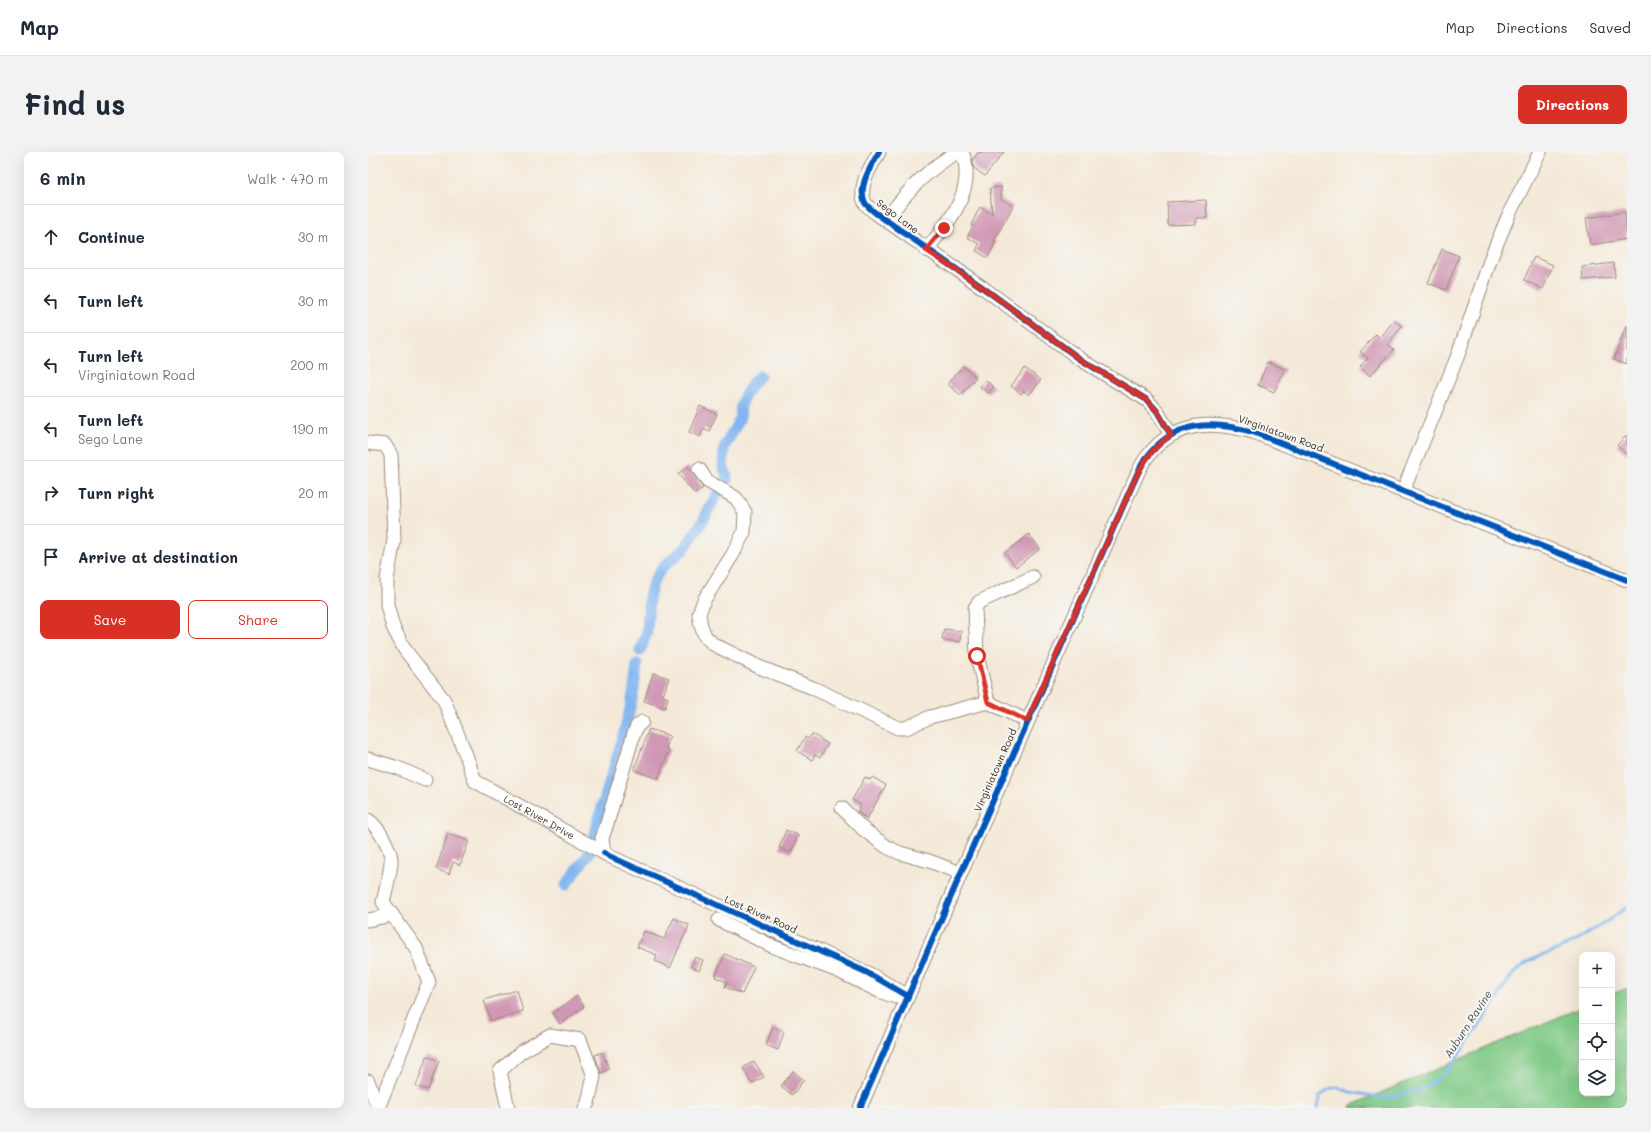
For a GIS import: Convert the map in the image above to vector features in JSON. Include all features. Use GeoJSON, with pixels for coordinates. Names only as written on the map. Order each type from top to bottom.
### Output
{"type":"FeatureCollection","features":[{"type":"Feature","properties":{"kind":"street","name":"Sego Lane"},"geometry":{"type":"LineString","coordinates":[[879,152],[863,185],[862,195],[866,204],[926,250],[982,287],[1080,359],[1147,400],[1157,411],[1171,435]]}},
{"type":"Feature","properties":{"kind":"street"},"geometry":{"type":"LineString","coordinates":[[886,220],[898,202],[912,187],[942,161],[958,152]]}},
{"type":"Feature","properties":{"kind":"street"},"geometry":{"type":"LineString","coordinates":[[926,250],[944,228],[960,202],[967,173],[962,152]]}},
{"type":"Feature","properties":{"kind":"street"},"geometry":{"type":"LineString","coordinates":[[1403,491],[1458,355],[1492,255],[1510,212],[1540,152]]}},
{"type":"Feature","properties":{"kind":"street","name":"Virginiatown Road"},"geometry":{"type":"LineString","coordinates":[[860,1108],[1027,721],[1135,479],[1146,458],[1156,446],[1171,435],[1186,429],[1206,425],[1226,425],[1238,428],[1272,439],[1627,580]]}},
{"type":"Feature","properties":{"kind":"street","name":"Lost River Drive"},"geometry":{"type":"LineString","coordinates":[[368,444],[385,444],[391,455],[394,540],[387,579],[387,605],[393,627],[404,650],[444,700],[475,781],[604,853]]}},
{"type":"Feature","properties":{"kind":"street"},"geometry":{"type":"LineString","coordinates":[[699,469],[707,481],[736,498],[745,512],[744,532],[733,554],[704,600],[700,614],[701,626],[705,636],[713,644],[759,667],[813,688],[898,728],[906,728],[930,717],[988,702],[1027,721]]}},
{"type":"Feature","properties":{"kind":"street"},"geometry":{"type":"LineString","coordinates":[[988,702],[977,656],[975,608],[979,602],[1033,577]]}},
{"type":"Feature","properties":{"kind":"street"},"geometry":{"type":"LineString","coordinates":[[604,853],[602,838],[634,732],[637,726],[642,722]]}},
{"type":"Feature","properties":{"kind":"street"},"geometry":{"type":"LineString","coordinates":[[368,759],[398,768],[425,780]]}},
{"type":"Feature","properties":{"kind":"street"},"geometry":{"type":"LineString","coordinates":[[842,808],[863,829],[887,847],[900,853],[929,861],[961,873]]}},
{"type":"Feature","properties":{"kind":"street"},"geometry":{"type":"LineString","coordinates":[[368,820],[372,822],[385,840],[391,859],[384,902],[416,948],[429,982],[378,1108]]}},
{"type":"Feature","properties":{"kind":"street","name":"Lost River Road"},"geometry":{"type":"LineString","coordinates":[[604,853],[866,972],[908,996]]}},
{"type":"Feature","properties":{"kind":"street"},"geometry":{"type":"LineString","coordinates":[[368,920],[392,915]]}},
{"type":"Feature","properties":{"kind":"street"},"geometry":{"type":"LineString","coordinates":[[719,920],[774,947],[814,961],[879,991],[896,997],[908,996]]}},
{"type":"Feature","properties":{"kind":"street"},"geometry":{"type":"LineString","coordinates":[[508,1108],[500,1071],[521,1052],[550,1035],[580,1040],[594,1076],[588,1103],[585,1108]]}},
{"type":"Feature","properties":{"kind":"street"},"geometry":{"type":"LineString","coordinates":[[368,1081],[378,1108]]}},
{"type":"Feature","properties":{"kind":"green space"},"geometry":{"type":"Polygon","coordinates":[[[1627,988],[1627,1108],[1351,1108],[1352,1105],[1579,1008],[1579,1096],[1615,1096],[1615,993],[1627,988]]]}},
{"type":"Feature","properties":{"kind":"building"},"geometry":{"type":"Polygon","coordinates":[[[979,152],[1004,152],[985,176],[974,168],[972,160],[979,152]]]}},
{"type":"Feature","properties":{"kind":"building"},"geometry":{"type":"Polygon","coordinates":[[[1001,187],[1001,199],[1013,206],[994,241],[996,242],[988,258],[976,251],[979,244],[967,237],[980,207],[992,214],[990,188],[1001,187]]]}},
{"type":"Feature","properties":{"kind":"building"},"geometry":{"type":"Polygon","coordinates":[[[1206,200],[1207,218],[1196,218],[1196,224],[1168,225],[1167,202],[1206,200]]]}},
{"type":"Feature","properties":{"kind":"building"},"geometry":{"type":"Polygon","coordinates":[[[1625,212],[1627,239],[1590,245],[1586,218],[1625,212]]]}},
{"type":"Feature","properties":{"kind":"building"},"geometry":{"type":"Polygon","coordinates":[[[1442,249],[1459,256],[1446,290],[1428,283],[1442,249]]]}},
{"type":"Feature","properties":{"kind":"building"},"geometry":{"type":"Polygon","coordinates":[[[1534,257],[1553,265],[1543,289],[1524,280],[1534,257]]]}},
{"type":"Feature","properties":{"kind":"building"},"geometry":{"type":"Polygon","coordinates":[[[1614,263],[1615,277],[1583,280],[1582,267],[1614,263]]]}},
{"type":"Feature","properties":{"kind":"building"},"geometry":{"type":"Polygon","coordinates":[[[1394,320],[1402,326],[1388,344],[1394,350],[1370,376],[1360,367],[1368,358],[1360,352],[1376,334],[1380,338],[1394,320]]]}},
{"type":"Feature","properties":{"kind":"building"},"geometry":{"type":"Polygon","coordinates":[[[1627,326],[1627,364],[1614,359],[1627,326]]]}},
{"type":"Feature","properties":{"kind":"building"},"geometry":{"type":"Polygon","coordinates":[[[1268,362],[1285,369],[1274,392],[1258,385],[1268,362]]]}},
{"type":"Feature","properties":{"kind":"building"},"geometry":{"type":"Polygon","coordinates":[[[963,366],[976,377],[961,395],[947,384],[963,366]]]}},
{"type":"Feature","properties":{"kind":"building"},"geometry":{"type":"Polygon","coordinates":[[[1025,368],[1041,380],[1029,395],[1024,391],[1021,394],[1011,386],[1025,368]]]}},
{"type":"Feature","properties":{"kind":"building"},"geometry":{"type":"Polygon","coordinates":[[[985,380],[994,387],[988,393],[980,387],[985,380]]]}},
{"type":"Feature","properties":{"kind":"building"},"geometry":{"type":"Polygon","coordinates":[[[700,406],[717,414],[709,431],[704,428],[700,437],[689,432],[700,406]]]}},
{"type":"Feature","properties":{"kind":"building"},"geometry":{"type":"Polygon","coordinates":[[[1627,435],[1627,455],[1617,445],[1627,435]]]}},
{"type":"Feature","properties":{"kind":"building"},"geometry":{"type":"Polygon","coordinates":[[[688,466],[703,488],[695,494],[678,474],[688,466]]]}},
{"type":"Feature","properties":{"kind":"building"},"geometry":{"type":"Polygon","coordinates":[[[1029,534],[1040,549],[1016,567],[1005,553],[1029,534]]]}},
{"type":"Feature","properties":{"kind":"building"},"geometry":{"type":"Polygon","coordinates":[[[944,629],[961,631],[960,642],[942,640],[944,629]]]}},
{"type":"Feature","properties":{"kind":"building"},"geometry":{"type":"Polygon","coordinates":[[[653,673],[669,678],[663,696],[668,698],[665,708],[644,701],[653,673]]]}},
{"type":"Feature","properties":{"kind":"building"},"geometry":{"type":"Polygon","coordinates":[[[649,729],[670,736],[666,748],[669,749],[658,779],[634,770],[649,729]]]}},
{"type":"Feature","properties":{"kind":"building"},"geometry":{"type":"Polygon","coordinates":[[[812,734],[828,744],[820,758],[815,755],[812,760],[797,751],[805,737],[808,739],[812,734]]]}},
{"type":"Feature","properties":{"kind":"building"},"geometry":{"type":"Polygon","coordinates":[[[865,777],[870,780],[872,777],[886,785],[867,819],[858,812],[861,805],[852,800],[865,777]]]}},
{"type":"Feature","properties":{"kind":"building"},"geometry":{"type":"Polygon","coordinates":[[[786,830],[798,835],[791,853],[779,848],[786,830]]]}},
{"type":"Feature","properties":{"kind":"building"},"geometry":{"type":"Polygon","coordinates":[[[448,834],[469,841],[460,865],[453,862],[449,874],[436,869],[448,834]]]}},
{"type":"Feature","properties":{"kind":"building"},"geometry":{"type":"Polygon","coordinates":[[[674,918],[689,925],[670,968],[655,961],[657,955],[637,947],[644,931],[664,939],[674,918]]]}},
{"type":"Feature","properties":{"kind":"building"},"geometry":{"type":"Polygon","coordinates":[[[725,954],[754,967],[742,994],[725,987],[727,982],[715,977],[725,954]]]}},
{"type":"Feature","properties":{"kind":"building"},"geometry":{"type":"Polygon","coordinates":[[[695,957],[703,960],[699,971],[691,967],[695,957]]]}},
{"type":"Feature","properties":{"kind":"building"},"geometry":{"type":"Polygon","coordinates":[[[517,990],[523,1011],[491,1021],[484,1000],[517,990]]]}},
{"type":"Feature","properties":{"kind":"building"},"geometry":{"type":"Polygon","coordinates":[[[577,996],[584,1007],[560,1024],[553,1013],[577,996]]]}},
{"type":"Feature","properties":{"kind":"building"},"geometry":{"type":"Polygon","coordinates":[[[773,1027],[784,1032],[778,1050],[766,1045],[773,1027]]]}},
{"type":"Feature","properties":{"kind":"building"},"geometry":{"type":"Polygon","coordinates":[[[602,1052],[609,1069],[601,1073],[595,1055],[602,1052]]]}},
{"type":"Feature","properties":{"kind":"building"},"geometry":{"type":"Polygon","coordinates":[[[427,1056],[439,1061],[428,1090],[416,1086],[427,1056]]]}},
{"type":"Feature","properties":{"kind":"building"},"geometry":{"type":"Polygon","coordinates":[[[754,1061],[764,1077],[752,1084],[743,1068],[754,1061]]]}},
{"type":"Feature","properties":{"kind":"building"},"geometry":{"type":"Polygon","coordinates":[[[793,1071],[804,1080],[792,1095],[781,1086],[793,1071]]]}},
{"type":"Feature","properties":{"kind":"waterway"},"geometry":{"type":"LineString","coordinates":[[640,651],[647,632],[649,597],[653,582],[662,568],[683,550],[700,526],[716,496],[727,482],[727,475],[723,467],[724,448],[740,418],[743,399],[753,382],[760,376]]}},
{"type":"Feature","properties":{"kind":"waterway"},"geometry":{"type":"LineString","coordinates":[[593,842],[630,709],[637,664]]}},
{"type":"Feature","properties":{"kind":"waterway"},"geometry":{"type":"LineString","coordinates":[[566,885],[590,852]]}},
{"type":"Feature","properties":{"kind":"waterway","name":"Auburn Ravine"},"geometry":{"type":"LineString","coordinates":[[1318,1108],[1320,1096],[1329,1089],[1337,1087],[1350,1092],[1386,1098],[1422,1089],[1437,1080],[1448,1070],[1498,998],[1509,979],[1519,968],[1531,960],[1578,940],[1627,907]]}},
{"type":"Feature","properties":{"kind":"cycle path"},"geometry":{"type":"LineString","coordinates":[[879,152],[864,183],[863,197],[865,203],[869,207],[1080,359],[1147,400],[1157,411],[1171,435]]}},
{"type":"Feature","properties":{"kind":"cycle path"},"geometry":{"type":"LineString","coordinates":[[860,1108],[961,873],[1137,473],[1147,457],[1169,436],[1195,426],[1209,425],[1238,428],[1253,432],[1627,580]]}},
{"type":"Feature","properties":{"kind":"cycle path"},"geometry":{"type":"LineString","coordinates":[[604,853],[866,972],[908,996]]}},
{"type":"Feature","properties":{"kind":"route"},"geometry":{"type":"LineString","coordinates":[[944,228],[926,250],[982,287],[1080,359],[1147,400],[1157,411],[1171,435],[1156,446],[1146,458],[1135,479],[1027,721],[988,702],[977,656]]}}]}
